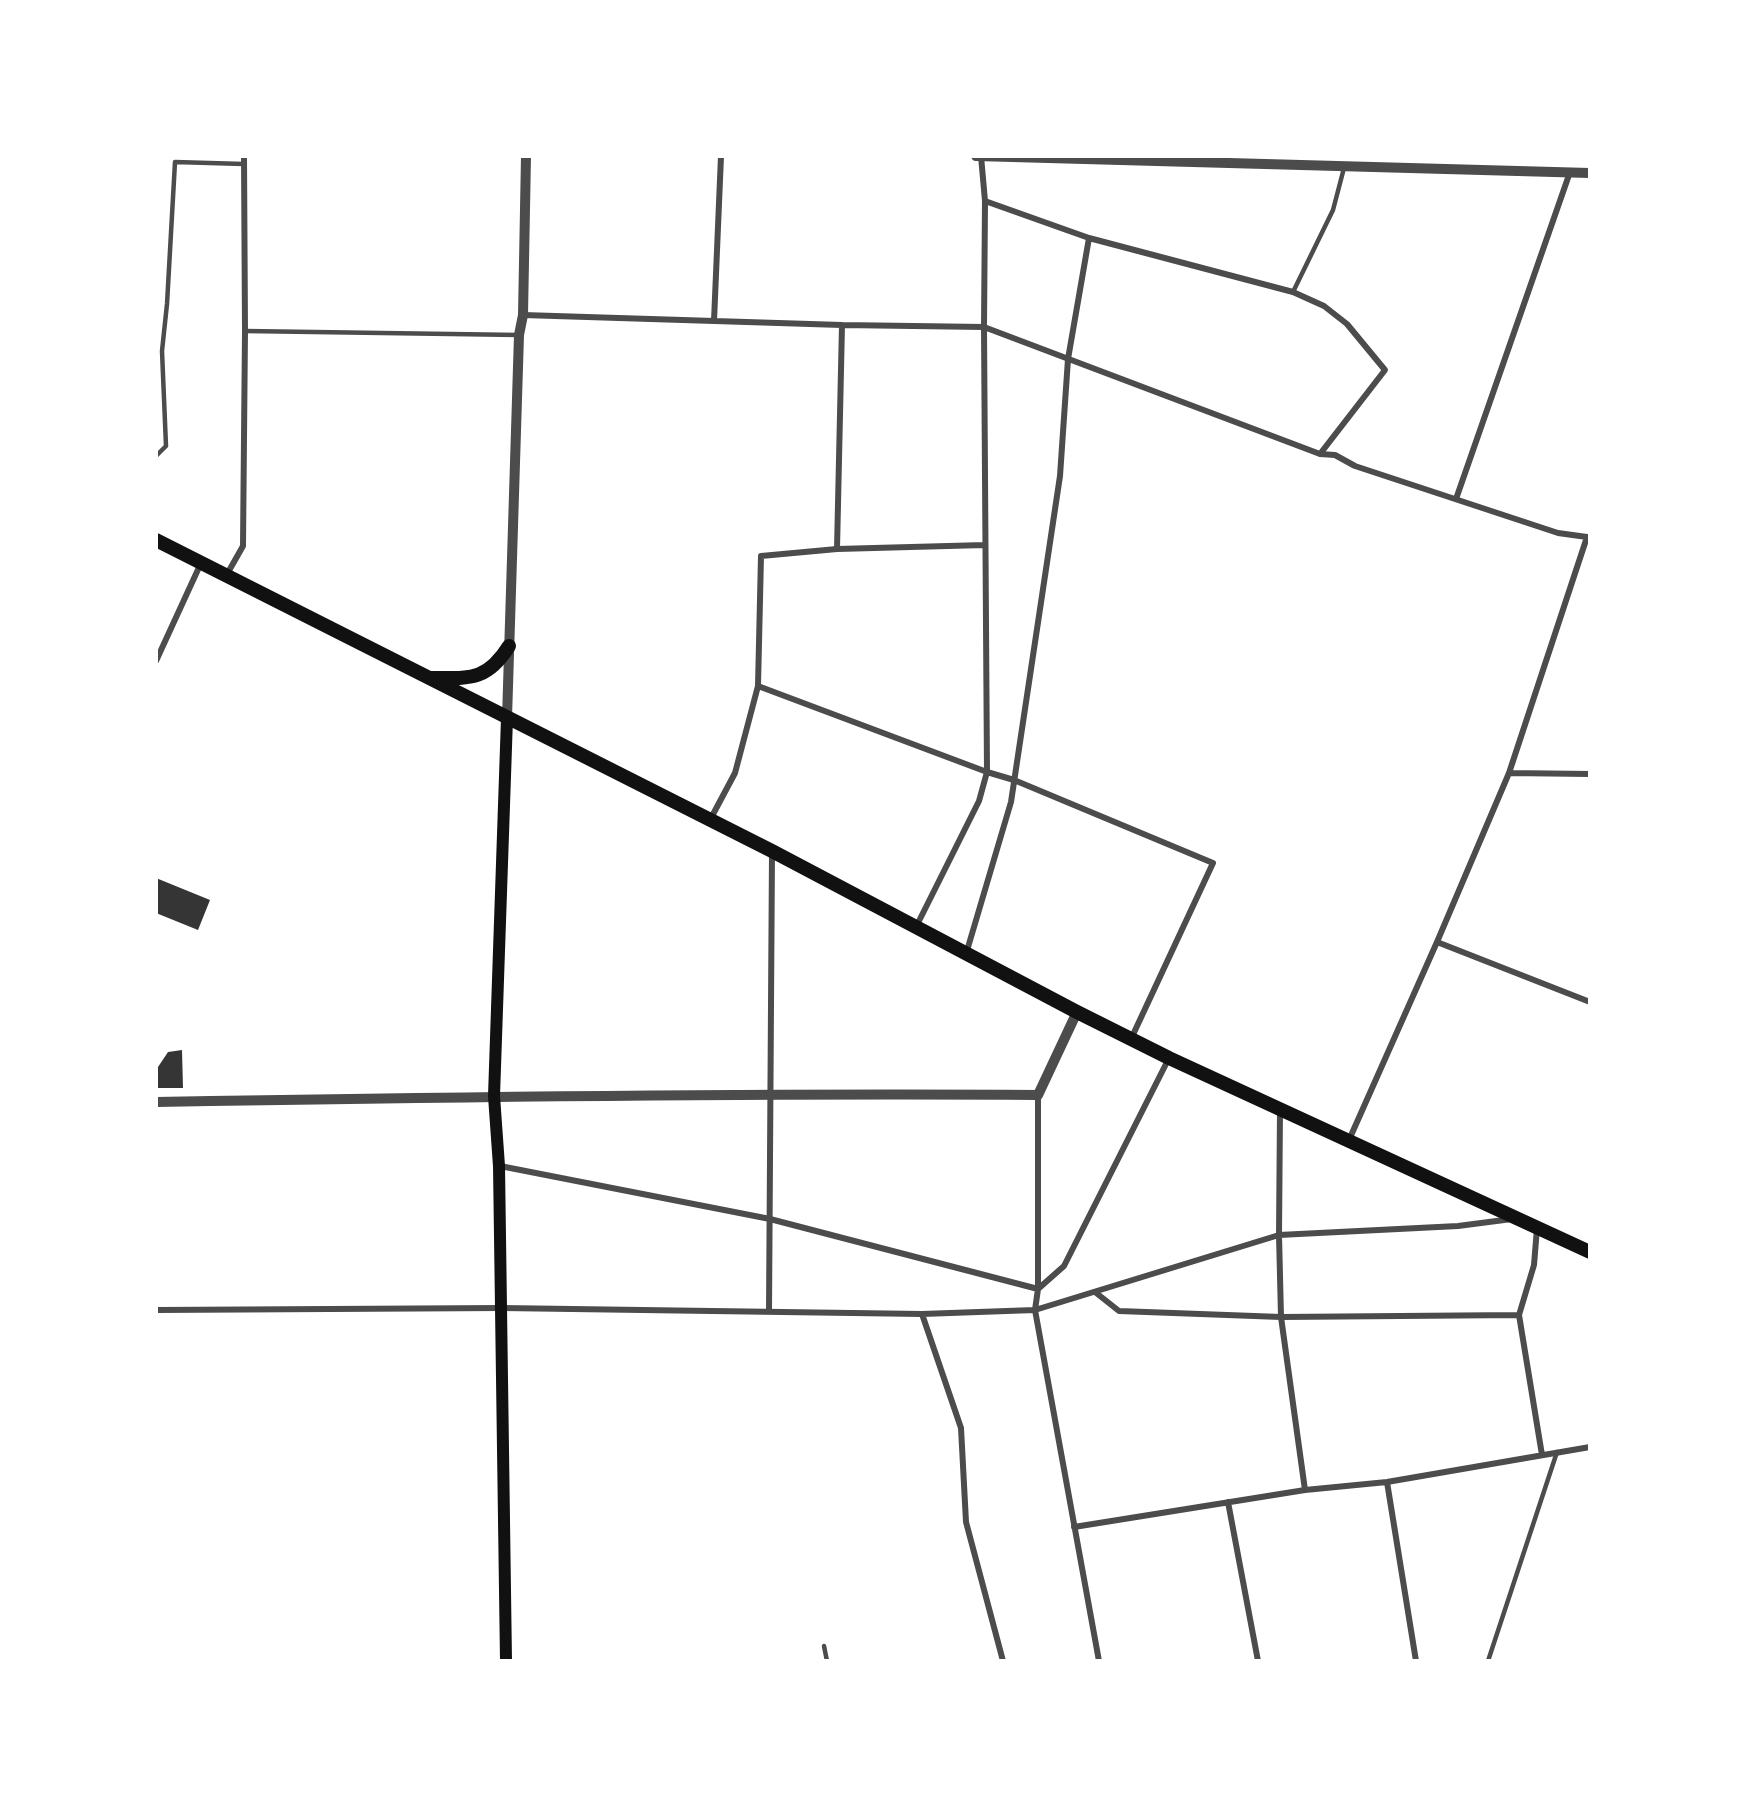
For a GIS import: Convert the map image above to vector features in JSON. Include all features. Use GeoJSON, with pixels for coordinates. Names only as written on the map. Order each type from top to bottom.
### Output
{"type":"FeatureCollection","features":[{"type":"Feature","properties":{"kind":"main road"},"geometry":{"type":"LineString","coordinates":[[156,540],[772,851],[1169,1058],[1590,1252]]}},
{"type":"Feature","properties":{"kind":"main road"},"geometry":{"type":"LineString","coordinates":[[428,678],[465,678],[484,673],[499,663],[509,646]]}},
{"type":"Feature","properties":{"kind":"main road"},"geometry":{"type":"LineString","coordinates":[[506,1661],[499,1166],[494,1096],[507,718]]}},
{"type":"Feature","properties":{"kind":"street"},"geometry":{"type":"LineString","coordinates":[[226,576],[243,546],[244,156]]}},
{"type":"Feature","properties":{"kind":"street"},"geometry":{"type":"LineString","coordinates":[[507,718],[519,335],[523,315],[526,156]]}},
{"type":"Feature","properties":{"kind":"street"},"geometry":{"type":"LineString","coordinates":[[714,321],[721,156]]}},
{"type":"Feature","properties":{"kind":"street"},"geometry":{"type":"LineString","coordinates":[[976,156],[1590,173]]}},
{"type":"Feature","properties":{"kind":"street"},"geometry":{"type":"LineString","coordinates":[[916,927],[979,801],[987,772],[985,201],[981,156]]}},
{"type":"Feature","properties":{"kind":"street"},"geometry":{"type":"LineString","coordinates":[[1456,500],[1570,172]]}},
{"type":"Feature","properties":{"kind":"street"},"geometry":{"type":"LineString","coordinates":[[985,201],[1089,238],[1293,292],[1324,306],[1347,324],[1384,370],[1320,454]]}},
{"type":"Feature","properties":{"kind":"street"},"geometry":{"type":"LineString","coordinates":[[966,954],[1011,802],[1060,476],[1068,359],[1089,238]]}},
{"type":"Feature","properties":{"kind":"street"},"geometry":{"type":"LineString","coordinates":[[523,315],[984,327],[1320,454],[1335,455],[1355,466],[1558,533],[1588,537],[1509,773],[1349,1141]]}},
{"type":"Feature","properties":{"kind":"street"},"geometry":{"type":"LineString","coordinates":[[837,549],[843,325]]}},
{"type":"Feature","properties":{"kind":"street"},"geometry":{"type":"LineString","coordinates":[[710,820],[735,773],[758,686],[761,556],[837,549],[986,545]]}},
{"type":"Feature","properties":{"kind":"street"},"geometry":{"type":"LineString","coordinates":[[156,662],[201,563]]}},
{"type":"Feature","properties":{"kind":"street"},"geometry":{"type":"LineString","coordinates":[[758,686],[1014,780],[1213,863],[1131,1039]]}},
{"type":"Feature","properties":{"kind":"street"},"geometry":{"type":"LineString","coordinates":[[1509,773],[1590,774]]}},
{"type":"Feature","properties":{"kind":"street"},"geometry":{"type":"LineString","coordinates":[[769,1311],[772,851]]}},
{"type":"Feature","properties":{"kind":"street"},"geometry":{"type":"LineString","coordinates":[[1437,942],[1590,1002]]}},
{"type":"Feature","properties":{"kind":"street"},"geometry":{"type":"LineString","coordinates":[[1077,1012],[1038,1095],[1038,1289],[1035,1310],[1099,1661]]}},
{"type":"Feature","properties":{"kind":"street"},"geometry":{"type":"LineString","coordinates":[[1038,1289],[1064,1266],[1169,1058]]}},
{"type":"Feature","properties":{"kind":"street"},"geometry":{"type":"LineString","coordinates":[[156,1102],[494,1096],[1038,1095]]}},
{"type":"Feature","properties":{"kind":"street"},"geometry":{"type":"LineString","coordinates":[[1280,1109],[1281,1317],[1305,1490]]}},
{"type":"Feature","properties":{"kind":"street"},"geometry":{"type":"LineString","coordinates":[[499,1166],[770,1219],[1038,1289]]}},
{"type":"Feature","properties":{"kind":"street"},"geometry":{"type":"LineString","coordinates":[[156,1310],[502,1308],[922,1314],[1035,1310],[1279,1235],[1458,1226],[1517,1218]]}},
{"type":"Feature","properties":{"kind":"street"},"geometry":{"type":"LineString","coordinates":[[1537,1228],[1534,1265],[1519,1315],[1542,1455]]}},
{"type":"Feature","properties":{"kind":"street"},"geometry":{"type":"LineString","coordinates":[[1095,1292],[1119,1311],[1281,1317],[1519,1315]]}},
{"type":"Feature","properties":{"kind":"street"},"geometry":{"type":"LineString","coordinates":[[922,1314],[961,1428],[966,1521],[1003,1661]]}},
{"type":"Feature","properties":{"kind":"street"},"geometry":{"type":"LineString","coordinates":[[1074,1527],[1305,1490],[1387,1482],[1590,1447]]}},
{"type":"Feature","properties":{"kind":"street"},"geometry":{"type":"LineString","coordinates":[[1387,1482],[1416,1661]]}},
{"type":"Feature","properties":{"kind":"street"},"geometry":{"type":"LineString","coordinates":[[1228,1502],[1258,1661]]}},
{"type":"Feature","properties":{"kind":"lane"},"geometry":{"type":"LineString","coordinates":[[156,456],[166,446],[162,351],[175,162],[244,164]]}},
{"type":"Feature","properties":{"kind":"lane"},"geometry":{"type":"LineString","coordinates":[[1293,292],[1333,210],[1344,166]]}},
{"type":"Feature","properties":{"kind":"lane"},"geometry":{"type":"LineString","coordinates":[[245,331],[519,335]]}},
{"type":"Feature","properties":{"kind":"lane"},"geometry":{"type":"LineString","coordinates":[[1488,1661],[1557,1452]]}},
{"type":"Feature","properties":{"kind":"lane"},"geometry":{"type":"LineString","coordinates":[[824,1646],[827,1661]]}},
{"type":"Feature","properties":{"kind":"building"},"geometry":{"type":"Polygon","coordinates":[[[156,878],[210,900],[198,930],[156,913],[156,878]]]}},
{"type":"Feature","properties":{"kind":"building"},"geometry":{"type":"Polygon","coordinates":[[[182,1050],[183,1088],[156,1088],[156,1070],[168,1052],[182,1050]]]}}]}
